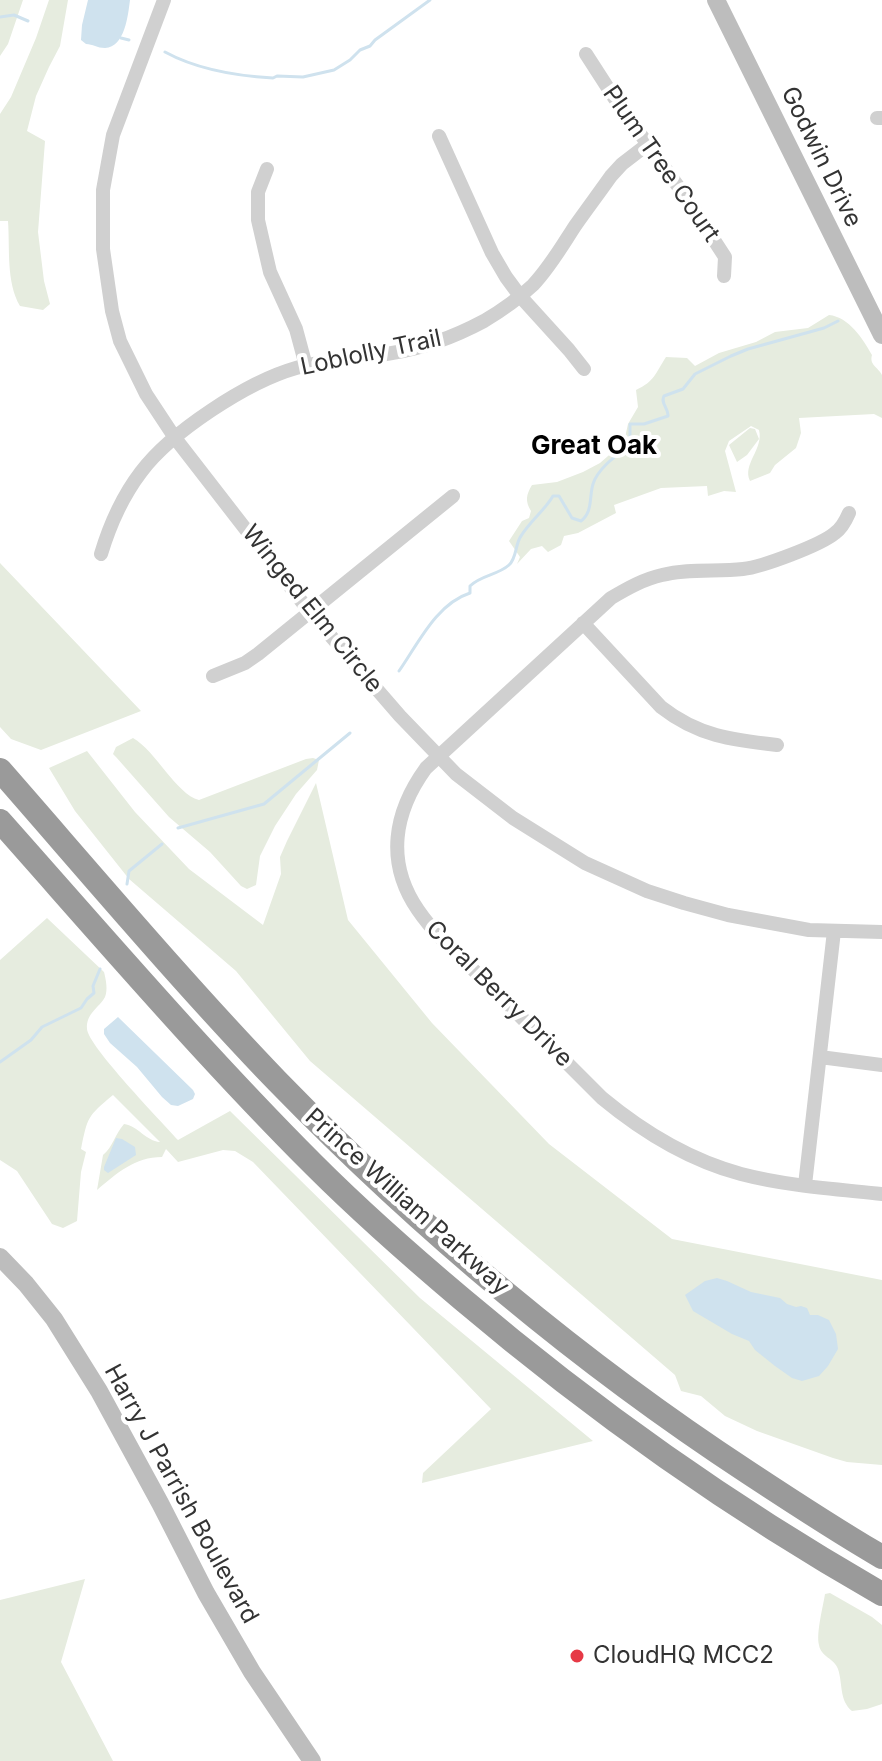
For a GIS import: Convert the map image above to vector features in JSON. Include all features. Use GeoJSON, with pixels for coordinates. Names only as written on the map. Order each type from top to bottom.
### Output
{"type":"FeatureCollection","features":[{"type":"Feature","properties":{"kind":"highway","name":"Prince William Parkway"},"geometry":{"type":"LineString","coordinates":[[0,770],[224,1025],[354,1158],[457,1251],[646,1402],[792,1502],[882,1557]]}},
{"type":"Feature","properties":{"kind":"highway","name":"Prince William Parkway"},"geometry":{"type":"LineString","coordinates":[[0,821],[231,1080],[316,1167],[418,1261],[543,1366],[650,1446],[733,1503],[877,1593]]}},
{"type":"Feature","properties":{"kind":"street","name":"Winged Elm Circle"},"geometry":{"type":"LineString","coordinates":[[164,0],[113,135],[103,190],[103,249],[106,280],[120,341],[146,394],[175,438],[309,611],[400,716],[469,786],[513,818],[562,850],[612,876],[684,903],[728,915],[809,930],[882,932]]}},
{"type":"Feature","properties":{"kind":"street","name":"Godwin Drive"},"geometry":{"type":"LineString","coordinates":[[716,0],[882,335]]}},
{"type":"Feature","properties":{"kind":"street","name":"Plum Tree Court"},"geometry":{"type":"LineString","coordinates":[[586,54],[725,257],[724,276]]}},
{"type":"Feature","properties":{"kind":"street"},"geometry":{"type":"LineString","coordinates":[[439,136],[492,253],[520,296],[584,369]]}},
{"type":"Feature","properties":{"kind":"street","name":"Loblolly Trail"},"geometry":{"type":"LineString","coordinates":[[101,554],[108,531],[128,490],[143,469],[175,438],[245,390],[274,375],[306,366],[394,353],[441,340],[484,320],[520,296],[542,274],[611,176],[648,144]]}},
{"type":"Feature","properties":{"kind":"street"},"geometry":{"type":"LineString","coordinates":[[267,169],[258,192],[258,220],[270,272],[296,329],[306,366]]}},
{"type":"Feature","properties":{"kind":"street"},"geometry":{"type":"LineString","coordinates":[[213,676],[251,659],[453,496]]}},
{"type":"Feature","properties":{"kind":"street","name":"Coral Berry Drive"},"geometry":{"type":"LineString","coordinates":[[849,513],[841,528],[828,538],[764,565],[728,571],[689,570],[645,580],[611,598],[426,768],[405,802],[400,817],[397,850],[403,881],[412,900],[439,935],[624,1117],[695,1158],[718,1167],[769,1180],[882,1194]]}},
{"type":"Feature","properties":{"kind":"street"},"geometry":{"type":"LineString","coordinates":[[583,623],[674,718],[714,736],[777,745]]}},
{"type":"Feature","properties":{"kind":"street"},"geometry":{"type":"LineString","coordinates":[[805,1185],[834,931]]}},
{"type":"Feature","properties":{"kind":"street"},"geometry":{"type":"LineString","coordinates":[[820,1057],[882,1065]]}},
{"type":"Feature","properties":{"kind":"street","name":"Harry J Parrish Boulevard"},"geometry":{"type":"LineString","coordinates":[[0,1257],[54,1319],[92,1379],[206,1593],[252,1672],[312,1761]]}},
{"type":"Feature","properties":{"kind":"shaded area"},"geometry":{"type":"Polygon","coordinates":[[[0,0],[23,0],[8,44],[0,56],[0,0]]]}},
{"type":"Feature","properties":{"kind":"shaded area"},"geometry":{"type":"Polygon","coordinates":[[[49,0],[68,0],[60,46],[36,96],[27,131],[45,141],[38,232],[50,304],[43,310],[20,306],[12,287],[8,221],[0,221],[0,114],[11,97],[49,0]]]}},
{"type":"Feature","properties":{"kind":"shaded area"},"geometry":{"type":"Polygon","coordinates":[[[829,315],[849,324],[872,355],[873,364],[882,375],[882,418],[874,414],[799,418],[801,433],[796,448],[770,473],[750,481],[749,469],[760,437],[759,430],[751,426],[729,441],[725,451],[736,492],[724,491],[708,496],[707,486],[661,488],[614,505],[616,513],[578,533],[564,536],[561,545],[548,552],[542,546],[531,549],[517,564],[520,557],[509,541],[522,521],[529,518],[531,511],[527,498],[532,485],[557,482],[583,472],[600,463],[624,442],[628,424],[638,407],[636,390],[651,380],[666,357],[687,358],[695,366],[719,353],[756,342],[775,332],[808,328],[829,315]]]}},
{"type":"Feature","properties":{"kind":"shaded area"},"geometry":{"type":"Polygon","coordinates":[[[750,428],[755,429],[759,439],[737,462],[729,445],[750,428]]]}},
{"type":"Feature","properties":{"kind":"shaded area"},"geometry":{"type":"Polygon","coordinates":[[[0,563],[141,711],[41,750],[11,739],[0,727],[0,563]]]}},
{"type":"Feature","properties":{"kind":"shaded area"},"geometry":{"type":"Polygon","coordinates":[[[133,738],[150,752],[182,790],[199,800],[306,759],[319,760],[317,770],[275,826],[260,856],[256,885],[247,889],[241,886],[210,852],[169,817],[113,754],[116,747],[133,738]]]}},
{"type":"Feature","properties":{"kind":"shaded area"},"geometry":{"type":"Polygon","coordinates":[[[87,751],[135,812],[189,869],[263,925],[281,874],[280,857],[316,783],[348,920],[432,1023],[549,1144],[672,1239],[882,1280],[882,1465],[847,1462],[757,1431],[725,1416],[701,1396],[681,1391],[675,1375],[310,1061],[236,971],[129,879],[75,811],[49,768],[87,751]]]}},
{"type":"Feature","properties":{"kind":"shaded area"},"geometry":{"type":"Polygon","coordinates":[[[47,918],[104,972],[106,994],[89,1019],[87,1029],[91,1038],[112,1067],[178,1140],[230,1111],[420,1298],[593,1441],[422,1483],[423,1473],[491,1409],[253,1162],[235,1151],[223,1150],[178,1162],[166,1149],[162,1157],[135,1163],[97,1190],[103,1155],[124,1124],[160,1142],[113,1095],[93,1113],[85,1130],[81,1149],[86,1152],[77,1221],[63,1228],[52,1224],[17,1171],[0,1160],[0,960],[47,918]]]}},
{"type":"Feature","properties":{"kind":"shaded area"},"geometry":{"type":"Polygon","coordinates":[[[85,1579],[61,1662],[113,1761],[0,1761],[0,1600],[85,1579]]]}},
{"type":"Feature","properties":{"kind":"shaded area"},"geometry":{"type":"Polygon","coordinates":[[[830,1593],[882,1625],[882,1704],[852,1711],[843,1697],[836,1665],[820,1649],[820,1620],[825,1594],[830,1593]]]}},
{"type":"Feature","properties":{"kind":"water"},"geometry":{"type":"Polygon","coordinates":[[[88,0],[130,0],[124,29],[112,46],[105,48],[81,40],[88,0]]]}},
{"type":"Feature","properties":{"kind":"water"},"geometry":{"type":"Polygon","coordinates":[[[118,1017],[193,1090],[193,1099],[178,1106],[171,1105],[137,1067],[110,1043],[104,1029],[118,1017]]]}},
{"type":"Feature","properties":{"kind":"water"},"geometry":{"type":"Polygon","coordinates":[[[116,1138],[135,1147],[136,1155],[108,1173],[104,1167],[116,1138]]]}},
{"type":"Feature","properties":{"kind":"water"},"geometry":{"type":"Polygon","coordinates":[[[717,1278],[751,1292],[780,1298],[796,1307],[807,1308],[810,1315],[829,1320],[836,1334],[838,1349],[828,1366],[819,1376],[802,1381],[792,1378],[755,1350],[749,1341],[693,1311],[685,1295],[705,1281],[717,1278]]]}},
{"type":"Feature","properties":{"kind":"waterway"},"geometry":{"type":"LineString","coordinates":[[165,52],[204,68],[232,74],[303,77],[334,70],[430,0]]}},
{"type":"Feature","properties":{"kind":"waterway"},"geometry":{"type":"LineString","coordinates":[[0,17],[14,15],[28,21]]}},
{"type":"Feature","properties":{"kind":"waterway"},"geometry":{"type":"LineString","coordinates":[[121,38],[129,40]]}},
{"type":"Feature","properties":{"kind":"waterway"},"geometry":{"type":"LineString","coordinates":[[399,671],[429,626],[447,606],[470,593],[474,582],[509,565],[521,536],[553,496],[559,496],[572,518],[581,521],[585,517],[595,478],[608,462],[630,445],[630,424],[644,424],[668,416],[664,396],[683,389],[695,374],[731,356],[838,321]]}},
{"type":"Feature","properties":{"kind":"waterway"},"geometry":{"type":"LineString","coordinates":[[178,828],[264,804],[350,733]]}},
{"type":"Feature","properties":{"kind":"waterway"},"geometry":{"type":"LineString","coordinates":[[127,884],[129,871],[162,844]]}},
{"type":"Feature","properties":{"kind":"waterway"},"geometry":{"type":"LineString","coordinates":[[0,1062],[31,1040],[42,1027],[81,1008],[94,993],[93,986],[100,969]]}},
{"type":"Feature","properties":{"kind":"place","name":"CloudHQ MCC2"},"geometry":{"type":"Point","coordinates":[577,1656]}},
{"type":"Feature","properties":{"kind":"district","name":"Great Oak"},"geometry":{"type":"Point","coordinates":[594,446]}}]}
